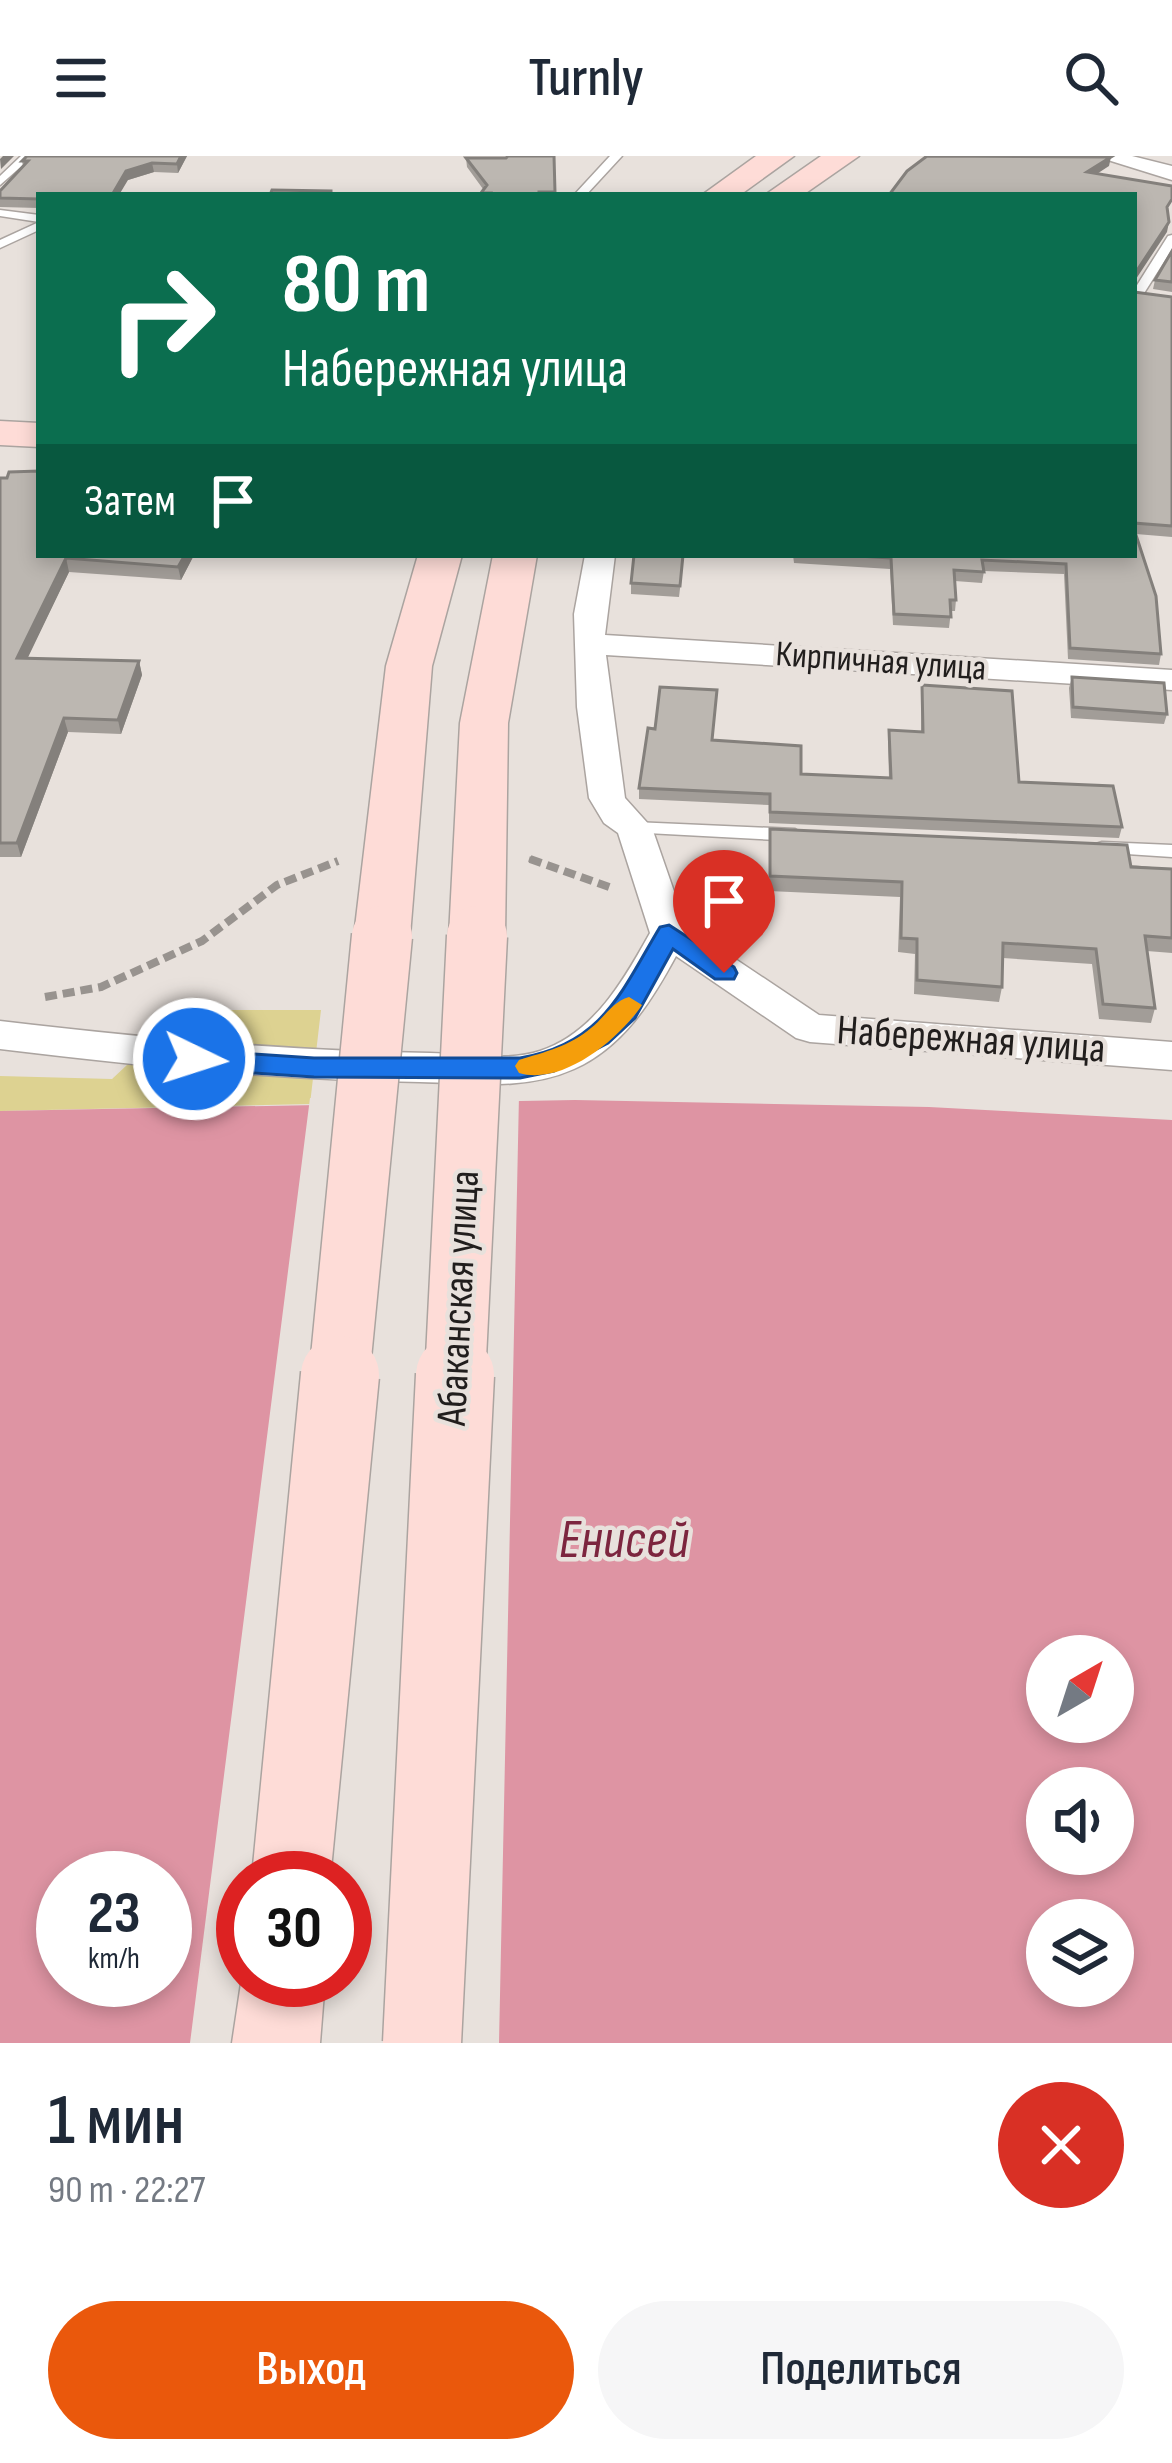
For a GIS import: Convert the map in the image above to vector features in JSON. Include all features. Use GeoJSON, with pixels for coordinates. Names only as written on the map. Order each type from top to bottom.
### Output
{"type":"FeatureCollection","features":[{"type":"Feature","properties":{"kind":"main road"},"geometry":{"type":"LineString","coordinates":[[723,192],[778,156]]}},
{"type":"Feature","properties":{"kind":"main road"},"geometry":{"type":"LineString","coordinates":[[786,192],[844,156]]}},
{"type":"Feature","properties":{"kind":"main road"},"geometry":{"type":"LineString","coordinates":[[0,433],[36,435]]}},
{"type":"Feature","properties":{"kind":"main road"},"geometry":{"type":"LineString","coordinates":[[295,1851],[409,666],[439,558]]}},
{"type":"Feature","properties":{"kind":"main road","name":"Абаканская улица"},"geometry":{"type":"LineString","coordinates":[[422,2043],[484,723],[514,558]]}},
{"type":"Feature","properties":{"kind":"main road"},"geometry":{"type":"LineString","coordinates":[[276,2043],[279,2007]]}},
{"type":"Feature","properties":{"kind":"street"},"geometry":{"type":"LineString","coordinates":[[1106,156],[1172,172]]}},
{"type":"Feature","properties":{"kind":"street"},"geometry":{"type":"LineString","coordinates":[[0,1035],[234,1062],[520,1068],[554,1062],[598,1037],[626,1012],[669,933],[634,828],[617,815],[608,798],[590,644],[591,584],[599,558]]}},
{"type":"Feature","properties":{"kind":"street","name":"Кирпичная улица"},"geometry":{"type":"LineString","coordinates":[[590,644],[1172,680]]}},
{"type":"Feature","properties":{"kind":"street","name":"Набережная улица"},"geometry":{"type":"LineString","coordinates":[[669,933],[810,1028],[1172,1056]]}},
{"type":"Feature","properties":{"kind":"lane"},"geometry":{"type":"LineString","coordinates":[[0,182],[27,156]]}},
{"type":"Feature","properties":{"kind":"lane"},"geometry":{"type":"LineString","coordinates":[[583,192],[616,156]]}},
{"type":"Feature","properties":{"kind":"lane"},"geometry":{"type":"LineString","coordinates":[[0,213],[36,225]]}},
{"type":"Feature","properties":{"kind":"lane"},"geometry":{"type":"LineString","coordinates":[[0,230],[36,225]]}},
{"type":"Feature","properties":{"kind":"lane"},"geometry":{"type":"LineString","coordinates":[[0,244],[36,226]]}},
{"type":"Feature","properties":{"kind":"lane"},"geometry":{"type":"LineString","coordinates":[[1137,292],[1172,239]]}},
{"type":"Feature","properties":{"kind":"lane"},"geometry":{"type":"LineString","coordinates":[[1137,295],[1154,298]]}},
{"type":"Feature","properties":{"kind":"lane"},"geometry":{"type":"LineString","coordinates":[[634,828],[821,836]]}},
{"type":"Feature","properties":{"kind":"lane"},"geometry":{"type":"LineString","coordinates":[[1078,848],[1172,851]]}},
{"type":"Feature","properties":{"kind":"path"},"geometry":{"type":"LineString","coordinates":[[517,855],[631,894]]}},
{"type":"Feature","properties":{"kind":"path"},"geometry":{"type":"LineString","coordinates":[[40,998],[101,987],[202,941],[277,885],[351,856]]}},
{"type":"Feature","properties":{"kind":"shaded area"},"geometry":{"type":"Polygon","coordinates":[[[186,1010],[321,1010],[310,1104],[0,1111],[0,1076],[112,1079],[186,1010]]]}},
{"type":"Feature","properties":{"kind":"water","name":"Енисей"},"geometry":{"type":"Polygon","coordinates":[[[575,1100],[929,1107],[1172,1120],[1172,2043],[0,2043],[0,1111],[575,1100]]]}},
{"type":"Feature","properties":{"kind":"pier"},"geometry":{"type":"Polygon","coordinates":[[[519,1095],[499,2043],[190,2043],[310,1098],[519,1095]]]}},
{"type":"Feature","properties":{"kind":"building"},"geometry":{"type":"Polygon","coordinates":[[[27,156],[181,156],[177,164],[152,163],[126,171],[114,192],[36,192],[36,199],[0,198],[0,191],[28,161],[22,161],[27,156]]]}},
{"type":"Feature","properties":{"kind":"building"},"geometry":{"type":"Polygon","coordinates":[[[554,156],[555,192],[482,192],[487,185],[466,158],[554,156]]]}},
{"type":"Feature","properties":{"kind":"building"},"geometry":{"type":"Polygon","coordinates":[[[927,156],[1111,157],[1087,172],[1172,186],[1169,222],[1137,270],[1137,192],[891,192],[907,171],[927,156]]]}},
{"type":"Feature","properties":{"kind":"building"},"geometry":{"type":"Polygon","coordinates":[[[1172,251],[1172,282],[1155,280],[1172,251]]]}},
{"type":"Feature","properties":{"kind":"building"},"geometry":{"type":"Polygon","coordinates":[[[1137,292],[1172,297],[1172,526],[1137,523],[1137,292]]]}},
{"type":"Feature","properties":{"kind":"building"},"geometry":{"type":"Polygon","coordinates":[[[36,471],[36,558],[66,558],[17,658],[139,661],[118,720],[64,718],[17,843],[0,843],[0,478],[7,478],[9,472],[36,471]]]}},
{"type":"Feature","properties":{"kind":"building"},"geometry":{"type":"Polygon","coordinates":[[[1137,538],[1156,596],[1161,654],[1070,648],[1066,564],[982,560],[984,572],[954,570],[956,600],[950,600],[951,617],[894,614],[891,558],[1137,558],[1137,538]]]}},
{"type":"Feature","properties":{"kind":"building"},"geometry":{"type":"Polygon","coordinates":[[[66,558],[183,558],[178,567],[66,558]]]}},
{"type":"Feature","properties":{"kind":"building"},"geometry":{"type":"Polygon","coordinates":[[[634,558],[683,558],[680,586],[631,583],[634,558]]]}},
{"type":"Feature","properties":{"kind":"building"},"geometry":{"type":"Polygon","coordinates":[[[1072,677],[1164,683],[1167,714],[1073,707],[1072,677]]]}},
{"type":"Feature","properties":{"kind":"building"},"geometry":{"type":"Polygon","coordinates":[[[922,685],[1012,691],[1019,782],[1113,786],[1122,827],[770,812],[770,794],[639,788],[648,728],[655,729],[660,687],[717,690],[712,740],[801,746],[801,774],[891,778],[889,730],[923,732],[922,685]]]}},
{"type":"Feature","properties":{"kind":"building"},"geometry":{"type":"Polygon","coordinates":[[[770,829],[1127,845],[1131,867],[1172,869],[1172,938],[1145,936],[1155,1008],[1103,1004],[1096,949],[1003,943],[1002,987],[917,980],[917,939],[901,938],[902,882],[770,876],[770,829]]]}},
{"type":"Feature","properties":{"kind":"slow traffic"},"geometry":{"type":"LineString","coordinates":[[528,1066],[554,1062],[598,1037],[629,1005]]}},
{"type":"Feature","properties":{"kind":"route"},"geometry":{"type":"LineString","coordinates":[[194,1059],[314,1067],[520,1068],[554,1062],[598,1037],[626,1012],[669,933],[724,973]]}}]}
